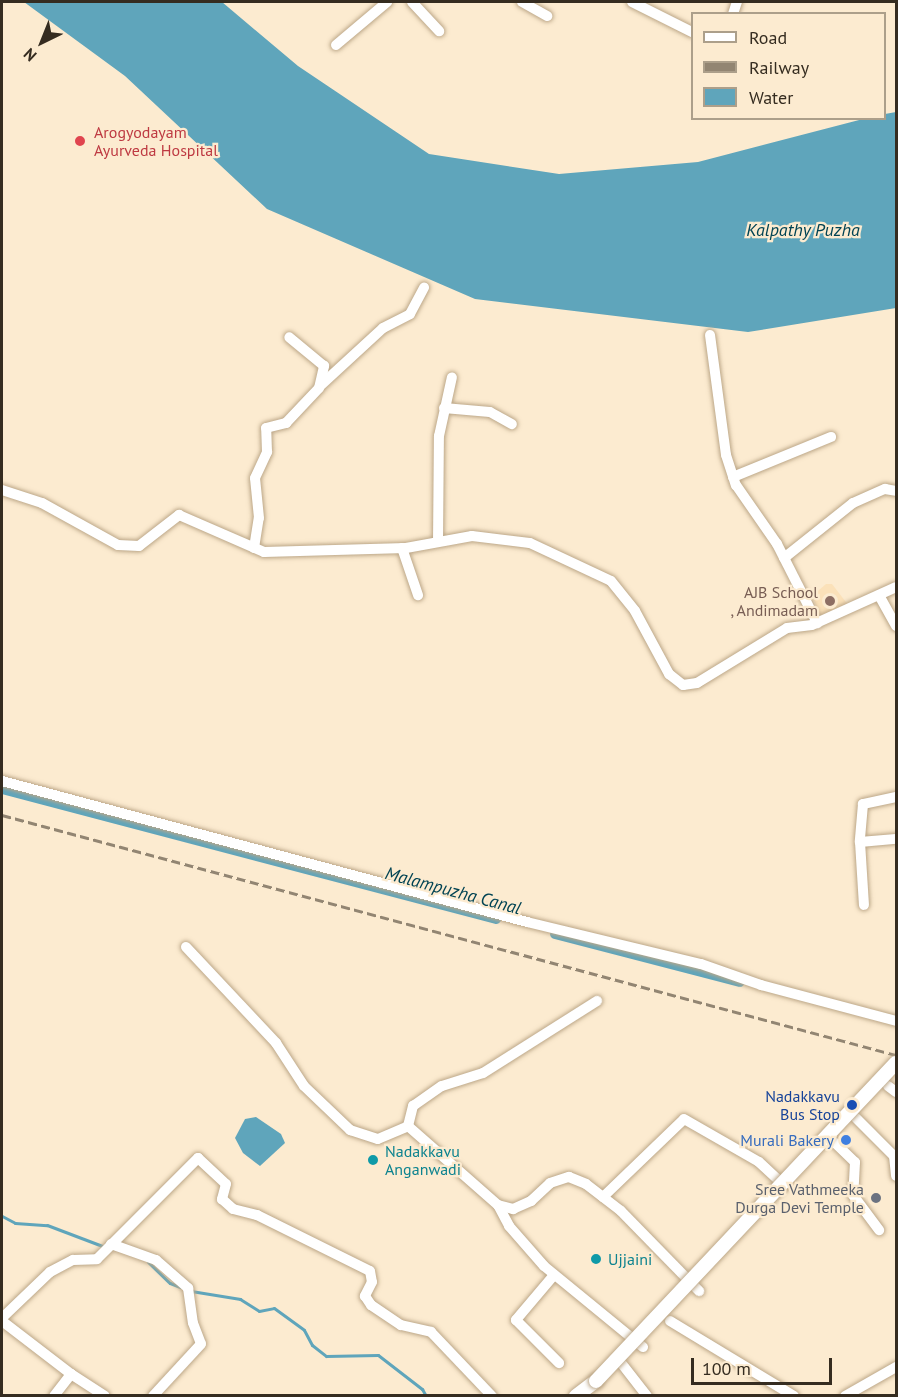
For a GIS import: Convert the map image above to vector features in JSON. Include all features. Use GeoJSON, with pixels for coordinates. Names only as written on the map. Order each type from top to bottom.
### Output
{"type":"FeatureCollection","features":[{"type":"Feature","properties":{"kind":"main road"},"geometry":{"type":"LineString","coordinates":[[576,1395],[596,1381],[897,1063]]}},
{"type":"Feature","properties":{"kind":"street"},"geometry":{"type":"LineString","coordinates":[[336,45],[387,2]]}},
{"type":"Feature","properties":{"kind":"street"},"geometry":{"type":"LineString","coordinates":[[412,2],[439,31]]}},
{"type":"Feature","properties":{"kind":"street"},"geometry":{"type":"LineString","coordinates":[[522,2],[548,16]]}},
{"type":"Feature","properties":{"kind":"street"},"geometry":{"type":"LineString","coordinates":[[632,2],[691,31]]}},
{"type":"Feature","properties":{"kind":"street"},"geometry":{"type":"LineString","coordinates":[[254,548],[259,518],[255,478],[267,452],[266,428],[286,423],[319,388],[384,328],[410,314],[424,288]]}},
{"type":"Feature","properties":{"kind":"street"},"geometry":{"type":"LineString","coordinates":[[710,335],[726,455],[733,477],[784,558],[817,623]]}},
{"type":"Feature","properties":{"kind":"street"},"geometry":{"type":"LineString","coordinates":[[289,337],[323,362],[319,388]]}},
{"type":"Feature","properties":{"kind":"street"},"geometry":{"type":"LineString","coordinates":[[438,542],[439,436],[452,377]]}},
{"type":"Feature","properties":{"kind":"street"},"geometry":{"type":"LineString","coordinates":[[444,408],[490,412],[512,424]]}},
{"type":"Feature","properties":{"kind":"street"},"geometry":{"type":"LineString","coordinates":[[733,477],[831,437]]}},
{"type":"Feature","properties":{"kind":"street"},"geometry":{"type":"LineString","coordinates":[[784,558],[854,503],[885,489],[897,491]]}},
{"type":"Feature","properties":{"kind":"street"},"geometry":{"type":"LineString","coordinates":[[2,490],[42,503],[118,545],[139,546],[179,515],[264,552],[303,553],[402,548],[497,536],[530,543],[611,581],[635,611],[669,674],[683,685],[698,683],[786,628],[817,623],[880,597],[897,587]]}},
{"type":"Feature","properties":{"kind":"street"},"geometry":{"type":"LineString","coordinates":[[402,548],[418,595]]}},
{"type":"Feature","properties":{"kind":"street"},"geometry":{"type":"LineString","coordinates":[[880,597],[897,626]]}},
{"type":"Feature","properties":{"kind":"street"},"geometry":{"type":"LineString","coordinates":[[2,781],[527,922],[702,964],[761,985],[897,1021]]}},
{"type":"Feature","properties":{"kind":"street"},"geometry":{"type":"LineString","coordinates":[[864,905],[860,842],[862,804],[897,797]]}},
{"type":"Feature","properties":{"kind":"street"},"geometry":{"type":"LineString","coordinates":[[860,842],[897,839]]}},
{"type":"Feature","properties":{"kind":"street"},"geometry":{"type":"LineString","coordinates":[[186,947],[276,1043],[304,1086],[350,1130],[378,1139],[408,1126]]}},
{"type":"Feature","properties":{"kind":"street"},"geometry":{"type":"LineString","coordinates":[[408,1126],[413,1106],[442,1086],[483,1074],[597,1001]]}},
{"type":"Feature","properties":{"kind":"street"},"geometry":{"type":"LineString","coordinates":[[856,1118],[894,1156],[897,1176]]}},
{"type":"Feature","properties":{"kind":"street"},"geometry":{"type":"LineString","coordinates":[[603,1197],[684,1119],[759,1162],[784,1185]]}},
{"type":"Feature","properties":{"kind":"street"},"geometry":{"type":"LineString","coordinates":[[408,1126],[498,1205],[509,1226],[554,1275],[643,1347]]}},
{"type":"Feature","properties":{"kind":"street"},"geometry":{"type":"LineString","coordinates":[[832,1140],[855,1162],[853,1195],[879,1230]]}},
{"type":"Feature","properties":{"kind":"street"},"geometry":{"type":"LineString","coordinates":[[105,1395],[71,1374],[2,1320],[50,1272],[73,1260],[97,1259],[198,1158],[226,1184],[222,1199],[233,1209],[257,1215],[370,1271],[372,1282],[365,1296],[371,1305],[401,1325],[431,1332],[492,1395]]}},
{"type":"Feature","properties":{"kind":"street"},"geometry":{"type":"LineString","coordinates":[[498,1205],[513,1209],[531,1201],[550,1183],[570,1177],[603,1197],[663,1251],[699,1291]]}},
{"type":"Feature","properties":{"kind":"street"},"geometry":{"type":"LineString","coordinates":[[111,1244],[156,1260],[188,1288],[192,1303],[193,1323],[201,1344],[153,1395]]}},
{"type":"Feature","properties":{"kind":"street"},"geometry":{"type":"LineString","coordinates":[[554,1275],[516,1320],[559,1363]]}},
{"type":"Feature","properties":{"kind":"street"},"geometry":{"type":"LineString","coordinates":[[670,1322],[794,1395]]}},
{"type":"Feature","properties":{"kind":"street"},"geometry":{"type":"LineString","coordinates":[[622,1364],[647,1395]]}},
{"type":"Feature","properties":{"kind":"street"},"geometry":{"type":"LineString","coordinates":[[845,1395],[897,1367]]}},
{"type":"Feature","properties":{"kind":"street"},"geometry":{"type":"LineString","coordinates":[[54,1395],[71,1374]]}},
{"type":"Feature","properties":{"kind":"shaded area","name":"AJB School , Andimadam"},"geometry":{"type":"Polygon","coordinates":[[[826,584],[832,584],[849,606],[822,619],[812,596],[826,584]]]}},
{"type":"Feature","properties":{"kind":"water","name":"Kalpathy Puzha"},"geometry":{"type":"Polygon","coordinates":[[[24,2],[222,2],[298,66],[429,154],[559,174],[698,162],[859,120],[886,120],[886,114],[896,112],[896,308],[748,332],[475,299],[267,209],[125,76],[24,2]]]}},
{"type":"Feature","properties":{"kind":"water"},"geometry":{"type":"Polygon","coordinates":[[[256,1117],[281,1134],[285,1143],[260,1166],[243,1153],[235,1138],[245,1119],[256,1117]]]}},
{"type":"Feature","properties":{"kind":"waterway","name":"Malampuzha Canal"},"geometry":{"type":"LineString","coordinates":[[2,789],[496,919]]}},
{"type":"Feature","properties":{"kind":"waterway","name":"Malampuzha Canal"},"geometry":{"type":"LineString","coordinates":[[555,934],[740,982]]}},
{"type":"Feature","properties":{"kind":"waterway"},"geometry":{"type":"LineString","coordinates":[[2,1216],[15,1223],[47,1225],[105,1247]]}},
{"type":"Feature","properties":{"kind":"waterway"},"geometry":{"type":"LineString","coordinates":[[148,1262],[170,1283],[180,1287]]}},
{"type":"Feature","properties":{"kind":"waterway"},"geometry":{"type":"LineString","coordinates":[[191,1291],[240,1299],[259,1311],[274,1308],[304,1330],[312,1345],[326,1356],[378,1355],[422,1389],[426,1396]]}},
{"type":"Feature","properties":{"kind":"railway"},"geometry":{"type":"LineString","coordinates":[[2,815],[896,1055]]}},
{"type":"Feature","properties":{"kind":"place","name":"Arogyodayam Ayurveda Hospital"},"geometry":{"type":"Point","coordinates":[80,141]}},
{"type":"Feature","properties":{"kind":"place","name":"AJB School , Andimadam"},"geometry":{"type":"Point","coordinates":[830,601]}},
{"type":"Feature","properties":{"kind":"place","name":"Nadakkavu Bus Stop"},"geometry":{"type":"Point","coordinates":[852,1105]}},
{"type":"Feature","properties":{"kind":"place","name":"Murali Bakery"},"geometry":{"type":"Point","coordinates":[846,1140]}},
{"type":"Feature","properties":{"kind":"place","name":"Nadakkavu Anganwadi"},"geometry":{"type":"Point","coordinates":[373,1160]}},
{"type":"Feature","properties":{"kind":"place","name":"Sree Vathmeeka Durga Devi Temple"},"geometry":{"type":"Point","coordinates":[876,1198]}},
{"type":"Feature","properties":{"kind":"place","name":"Ujjaini"},"geometry":{"type":"Point","coordinates":[596,1259]}}]}
